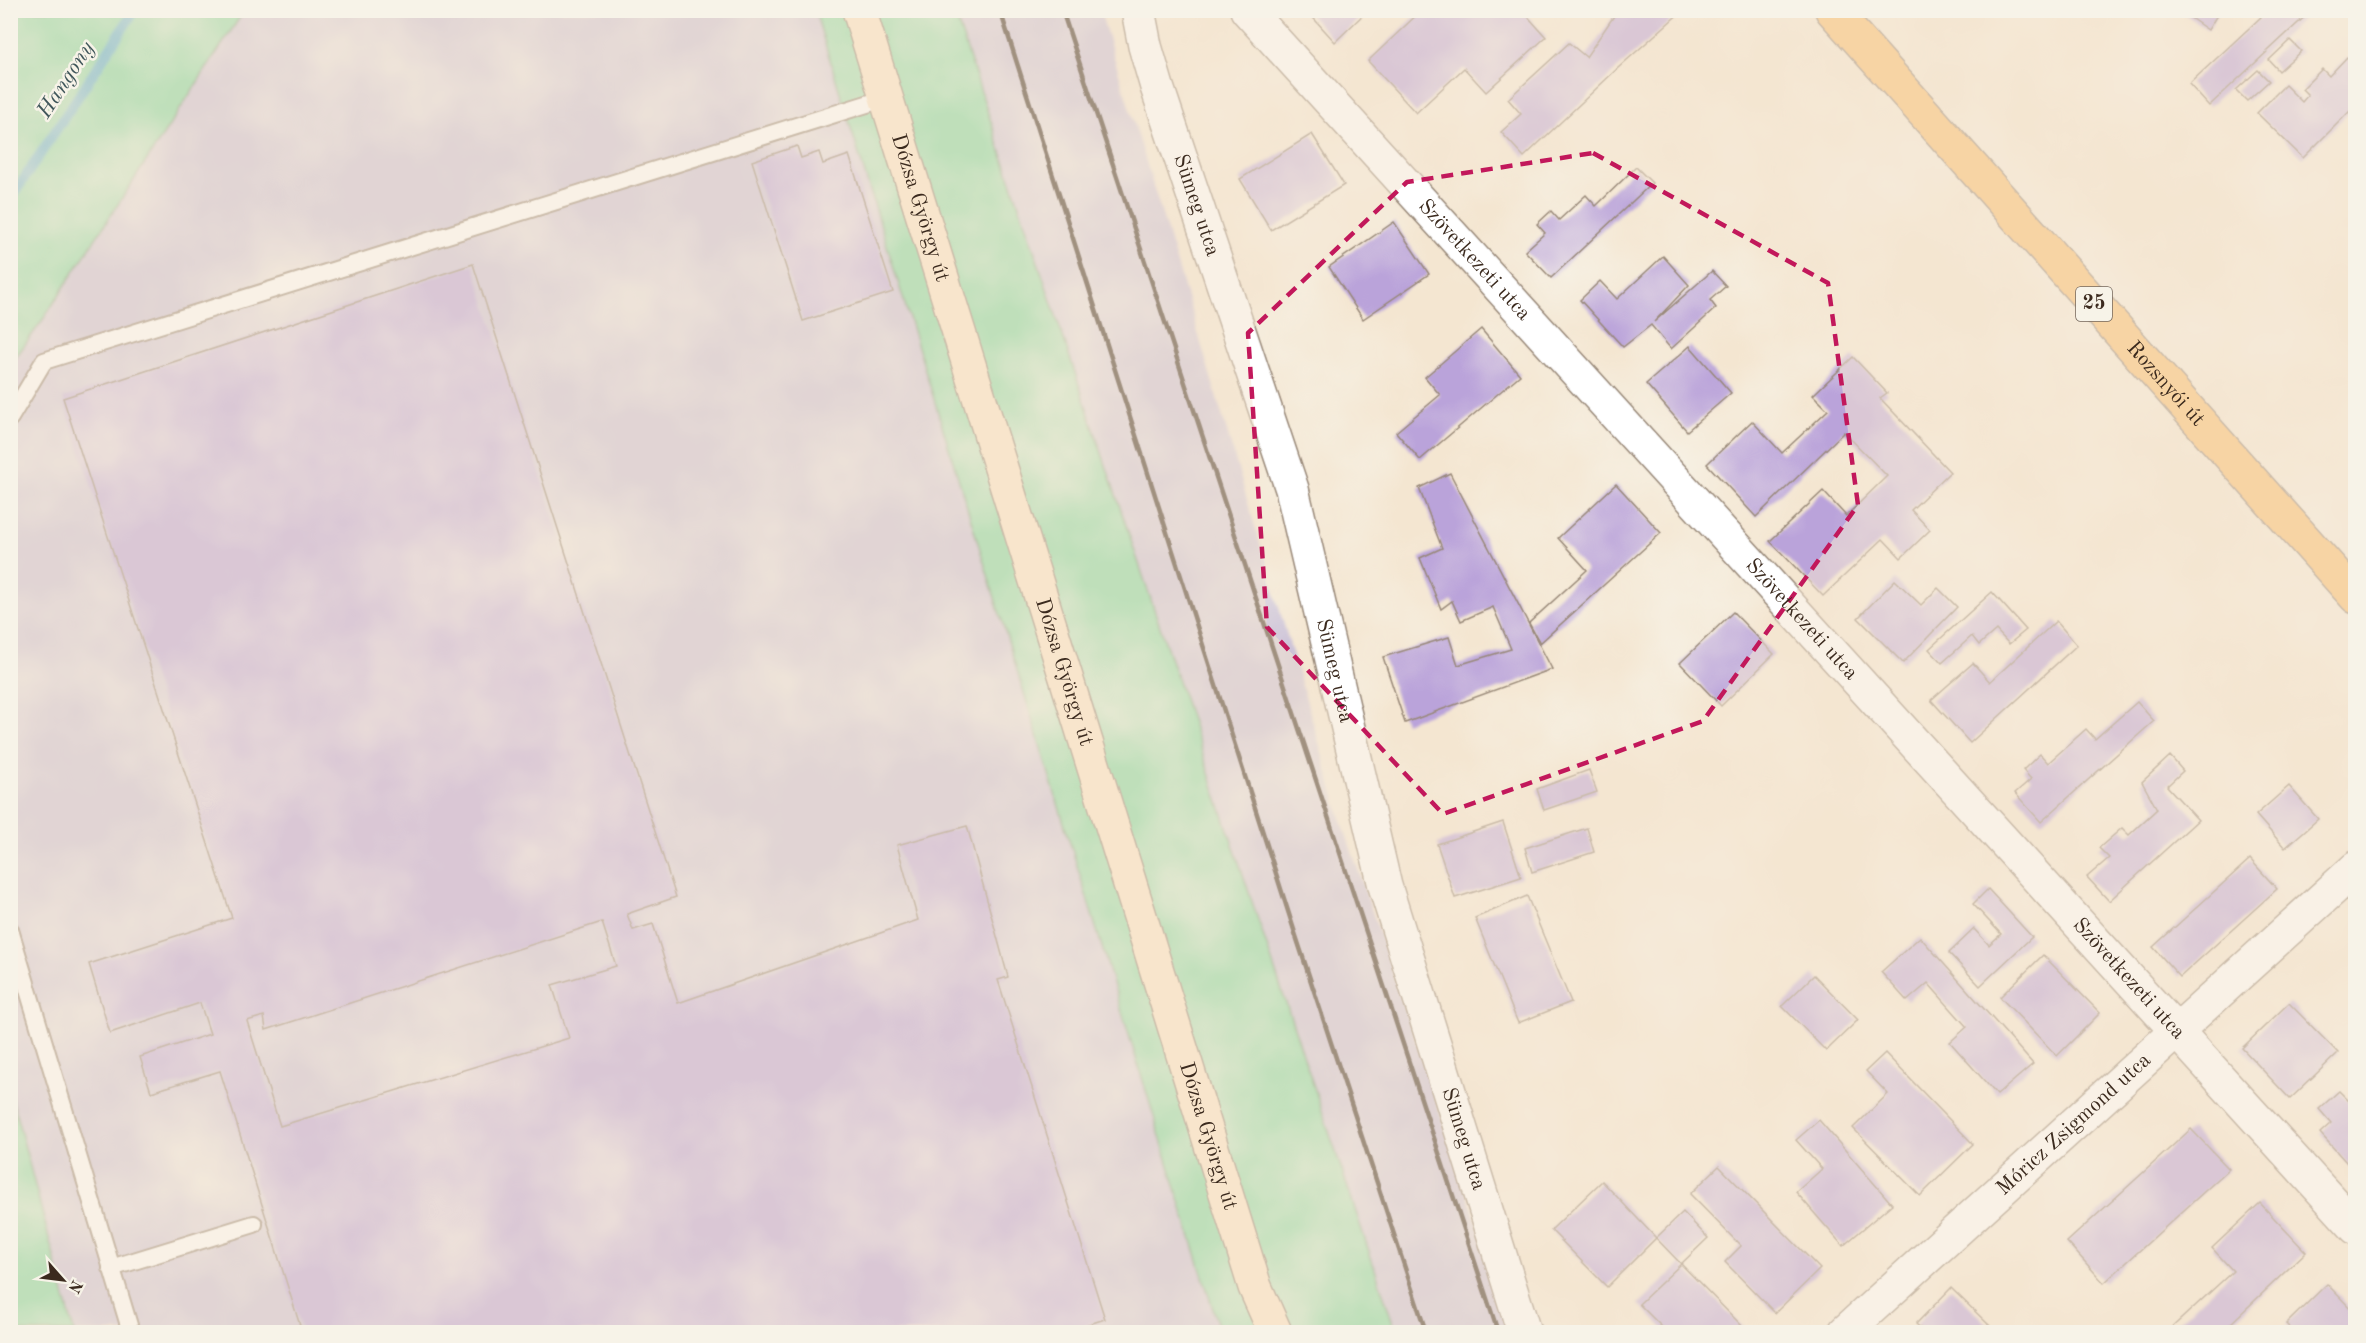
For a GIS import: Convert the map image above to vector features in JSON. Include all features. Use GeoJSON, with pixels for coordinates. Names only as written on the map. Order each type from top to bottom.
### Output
{"type":"FeatureCollection","features":[{"type":"Feature","properties":{"kind":"main road","name":"Dózsa György út"},"geometry":{"type":"LineString","coordinates":[[859,10],[1255,1287],[1275,1332]]}},
{"type":"Feature","properties":{"kind":"main road","name":"Rozsnyói út"},"geometry":{"type":"LineString","coordinates":[[1832,10],[2355,597]]}},
{"type":"Feature","properties":{"kind":"street","name":"Sümeg utca"},"geometry":{"type":"LineString","coordinates":[[1138,10],[1145,46],[1157,87],[1292,489],[1385,886],[1524,1332]]}},
{"type":"Feature","properties":{"kind":"street","name":"Szövetkezeti utca"},"geometry":{"type":"LineString","coordinates":[[1247,10],[2355,1228]]}},
{"type":"Feature","properties":{"kind":"street","name":"Móricz Zsigmond utca"},"geometry":{"type":"LineString","coordinates":[[1845,1332],[2355,868]]}},
{"type":"Feature","properties":{"kind":"lane"},"geometry":{"type":"LineString","coordinates":[[10,418],[44,361],[886,98]]}},
{"type":"Feature","properties":{"kind":"lane"},"geometry":{"type":"LineString","coordinates":[[10,930],[130,1332]]}},
{"type":"Feature","properties":{"kind":"lane"},"geometry":{"type":"LineString","coordinates":[[111,1268],[254,1224]]}},
{"type":"Feature","properties":{"kind":"highlighted area"},"geometry":{"type":"Polygon","coordinates":[[[1593,153],[1828,283],[1858,505],[1703,721],[1443,814],[1267,627],[1248,333],[1407,182],[1593,153]]]}},
{"type":"Feature","properties":{"kind":"shaded area"},"geometry":{"type":"Polygon","coordinates":[[[244,11],[815,11],[1220,1332],[74,1332],[11,1095],[10,364],[42,321],[244,11]]]}},
{"type":"Feature","properties":{"kind":"shaded area"},"geometry":{"type":"Polygon","coordinates":[[[954,11],[1100,11],[1344,828],[1514,1332],[1396,1332],[954,11]]]}},
{"type":"Feature","properties":{"kind":"green space"},"geometry":{"type":"Polygon","coordinates":[[[11,10],[244,11],[42,321],[11,364],[11,10]]]}},
{"type":"Feature","properties":{"kind":"green space"},"geometry":{"type":"Polygon","coordinates":[[[815,11],[954,11],[1396,1332],[1220,1332],[815,11]]]}},
{"type":"Feature","properties":{"kind":"green space"},"geometry":{"type":"Polygon","coordinates":[[[11,1095],[74,1332],[11,1332],[11,1095]]]}},
{"type":"Feature","properties":{"kind":"building"},"geometry":{"type":"Polygon","coordinates":[[[1306,10],[1368,10],[1335,42],[1306,10]]]}},
{"type":"Feature","properties":{"kind":"building"},"geometry":{"type":"Polygon","coordinates":[[[1422,10],[1522,10],[1546,37],[1486,92],[1464,68],[1416,113],[1368,61],[1422,10]]]}},
{"type":"Feature","properties":{"kind":"building"},"geometry":{"type":"Polygon","coordinates":[[[1618,10],[1683,10],[1524,157],[1501,132],[1521,114],[1508,99],[1569,43],[1586,57],[1618,10]]]}},
{"type":"Feature","properties":{"kind":"building"},"geometry":{"type":"Polygon","coordinates":[[[2179,10],[2220,10],[2208,30],[2179,10]]]}},
{"type":"Feature","properties":{"kind":"building"},"geometry":{"type":"Polygon","coordinates":[[[2254,10],[2312,10],[2209,106],[2189,84],[2261,17],[2254,10]]]}},
{"type":"Feature","properties":{"kind":"building"},"geometry":{"type":"Polygon","coordinates":[[[2290,40],[2301,51],[2279,71],[2269,60],[2290,40]]]}},
{"type":"Feature","properties":{"kind":"building"},"geometry":{"type":"Polygon","coordinates":[[[2347,57],[2356,65],[2356,105],[2303,158],[2257,113],[2285,85],[2302,102],[2308,95],[2302,89],[2322,69],[2329,76],[2347,57]]]}},
{"type":"Feature","properties":{"kind":"building"},"geometry":{"type":"Polygon","coordinates":[[[2258,70],[2269,81],[2247,101],[2236,90],[2258,70]]]}},
{"type":"Feature","properties":{"kind":"building"},"geometry":{"type":"Polygon","coordinates":[[[1312,134],[1344,185],[1271,230],[1240,179],[1312,134]]]}},
{"type":"Feature","properties":{"kind":"building"},"geometry":{"type":"Polygon","coordinates":[[[797,146],[801,158],[819,152],[823,164],[849,155],[893,292],[803,321],[752,161],[797,146]]]}},
{"type":"Feature","properties":{"kind":"building"},"geometry":{"type":"Polygon","coordinates":[[[1636,167],[1652,183],[1551,278],[1525,251],[1545,233],[1537,224],[1551,211],[1559,220],[1586,195],[1596,206],[1636,167]]]}},
{"type":"Feature","properties":{"kind":"building"},"geometry":{"type":"Polygon","coordinates":[[[1394,222],[1429,274],[1363,319],[1329,267],[1394,222]]]}},
{"type":"Feature","properties":{"kind":"building"},"geometry":{"type":"Polygon","coordinates":[[[1663,256],[1689,285],[1654,322],[1712,271],[1726,286],[1710,300],[1716,308],[1671,349],[1651,325],[1623,347],[1580,300],[1600,281],[1617,299],[1663,256]]]}},
{"type":"Feature","properties":{"kind":"building"},"geometry":{"type":"Polygon","coordinates":[[[473,264],[676,897],[627,914],[633,930],[653,924],[678,1003],[918,920],[897,845],[967,826],[1008,977],[998,980],[1105,1319],[1064,1332],[302,1332],[220,1071],[151,1092],[140,1057],[210,1034],[200,1003],[110,1033],[89,964],[232,918],[63,398],[473,264]],[[602,922],[266,1030],[264,1016],[247,1021],[280,1126],[569,1038],[552,985],[616,966],[602,922]]]}},
{"type":"Feature","properties":{"kind":"building"},"geometry":{"type":"Polygon","coordinates":[[[1481,329],[1520,375],[1420,460],[1396,432],[1440,395],[1425,377],[1481,329]]]}},
{"type":"Feature","properties":{"kind":"building"},"geometry":{"type":"Polygon","coordinates":[[[1690,346],[1731,393],[1687,431],[1646,384],[1690,346]]]}},
{"type":"Feature","properties":{"kind":"building"},"geometry":{"type":"Polygon","coordinates":[[[1853,357],[1887,393],[1880,398],[1950,472],[1911,510],[1930,530],[1901,558],[1883,539],[1823,596],[1770,541],[1823,491],[1846,516],[1887,476],[1844,432],[1756,517],[1707,464],[1752,421],[1782,453],[1828,410],[1813,395],[1853,357]]]}},
{"type":"Feature","properties":{"kind":"building"},"geometry":{"type":"Polygon","coordinates":[[[1450,473],[1552,669],[1405,723],[1383,657],[1449,637],[1458,665],[1511,649],[1493,607],[1461,621],[1452,601],[1441,609],[1420,558],[1442,548],[1419,488],[1450,473]]]}},
{"type":"Feature","properties":{"kind":"building"},"geometry":{"type":"Polygon","coordinates":[[[1616,484],[1661,533],[1540,643],[1529,623],[1587,570],[1558,538],[1616,484]]]}},
{"type":"Feature","properties":{"kind":"building"},"geometry":{"type":"Polygon","coordinates":[[[1895,580],[1921,605],[1938,588],[1957,607],[1903,663],[1858,618],[1895,580]]]}},
{"type":"Feature","properties":{"kind":"building"},"geometry":{"type":"Polygon","coordinates":[[[1992,592],[2026,630],[2009,644],[1996,630],[1979,645],[1972,636],[1942,663],[1929,649],[1992,592]]]}},
{"type":"Feature","properties":{"kind":"building"},"geometry":{"type":"Polygon","coordinates":[[[1733,612],[1774,654],[1721,706],[1680,663],[1733,612]]]}},
{"type":"Feature","properties":{"kind":"building"},"geometry":{"type":"Polygon","coordinates":[[[2056,621],[2077,645],[1970,743],[1931,700],[1973,663],[1990,682],[2056,621]]]}},
{"type":"Feature","properties":{"kind":"building"},"geometry":{"type":"Polygon","coordinates":[[[2137,702],[2154,721],[2041,822],[2015,793],[2031,779],[2023,770],[2040,754],[2048,763],[2086,729],[2095,739],[2137,702]]]}},
{"type":"Feature","properties":{"kind":"building"},"geometry":{"type":"Polygon","coordinates":[[[2170,756],[2183,771],[2167,786],[2198,820],[2109,901],[2087,877],[2109,858],[2099,848],[2122,828],[2129,835],[2157,809],[2142,782],[2170,756]]]}},
{"type":"Feature","properties":{"kind":"building"},"geometry":{"type":"Polygon","coordinates":[[[1589,770],[1597,792],[1544,810],[1537,789],[1589,770]]]}},
{"type":"Feature","properties":{"kind":"building"},"geometry":{"type":"Polygon","coordinates":[[[2289,786],[2318,819],[2285,848],[2256,815],[2289,786]]]}},
{"type":"Feature","properties":{"kind":"building"},"geometry":{"type":"Polygon","coordinates":[[[1503,822],[1521,877],[1455,898],[1437,844],[1503,822]]]}},
{"type":"Feature","properties":{"kind":"building"},"geometry":{"type":"Polygon","coordinates":[[[1587,828],[1594,852],[1532,872],[1525,848],[1587,828]]]}},
{"type":"Feature","properties":{"kind":"building"},"geometry":{"type":"Polygon","coordinates":[[[2250,859],[2277,889],[2180,977],[2153,947],[2250,859]]]}},
{"type":"Feature","properties":{"kind":"building"},"geometry":{"type":"Polygon","coordinates":[[[1988,889],[2032,937],[1980,986],[1949,953],[1974,929],[1989,945],[2001,934],[1973,904],[1988,889]]]}},
{"type":"Feature","properties":{"kind":"building"},"geometry":{"type":"Polygon","coordinates":[[[1527,896],[1571,1002],[1518,1023],[1475,918],[1527,896]]]}},
{"type":"Feature","properties":{"kind":"building"},"geometry":{"type":"Polygon","coordinates":[[[1920,937],[2033,1064],[1997,1095],[1950,1042],[1967,1027],[1928,983],[1907,1001],[1881,972],[1920,937]]]}},
{"type":"Feature","properties":{"kind":"building"},"geometry":{"type":"Polygon","coordinates":[[[2043,955],[2100,1013],[2057,1056],[2000,997],[2043,955]]]}},
{"type":"Feature","properties":{"kind":"building"},"geometry":{"type":"Polygon","coordinates":[[[1814,975],[1858,1020],[1826,1051],[1782,1006],[1814,975]]]}},
{"type":"Feature","properties":{"kind":"building"},"geometry":{"type":"Polygon","coordinates":[[[2289,1003],[2338,1053],[2290,1099],[2242,1048],[2289,1003]]]}},
{"type":"Feature","properties":{"kind":"building"},"geometry":{"type":"Polygon","coordinates":[[[1885,1053],[1973,1144],[1920,1196],[1853,1128],[1888,1094],[1866,1071],[1885,1053]]]}},
{"type":"Feature","properties":{"kind":"building"},"geometry":{"type":"Polygon","coordinates":[[[2339,1091],[2350,1102],[2356,1098],[2356,1173],[2320,1133],[2331,1123],[2319,1109],[2339,1091]]]}},
{"type":"Feature","properties":{"kind":"building"},"geometry":{"type":"Polygon","coordinates":[[[1819,1120],[1892,1204],[1843,1246],[1796,1192],[1822,1169],[1796,1140],[1819,1120]]]}},
{"type":"Feature","properties":{"kind":"building"},"geometry":{"type":"Polygon","coordinates":[[[2191,1129],[2229,1169],[2104,1283],[2067,1242],[2191,1129]]]}},
{"type":"Feature","properties":{"kind":"building"},"geometry":{"type":"Polygon","coordinates":[[[1719,1166],[1820,1269],[1775,1313],[1725,1262],[1741,1246],[1690,1194],[1719,1166]]]}},
{"type":"Feature","properties":{"kind":"building"},"geometry":{"type":"Polygon","coordinates":[[[1602,1181],[1656,1238],[1607,1287],[1551,1230],[1602,1181]]]}},
{"type":"Feature","properties":{"kind":"building"},"geometry":{"type":"Polygon","coordinates":[[[2260,1203],[2306,1252],[2229,1325],[2236,1332],[2167,1332],[2233,1271],[2212,1248],[2260,1203]]]}},
{"type":"Feature","properties":{"kind":"building"},"geometry":{"type":"Polygon","coordinates":[[[1683,1212],[1708,1238],[1681,1264],[1656,1238],[1683,1212]]]}},
{"type":"Feature","properties":{"kind":"building"},"geometry":{"type":"Polygon","coordinates":[[[1681,1264],[1745,1329],[1741,1332],[1667,1332],[1639,1304],[1681,1264]]]}},
{"type":"Feature","properties":{"kind":"building"},"geometry":{"type":"Polygon","coordinates":[[[2327,1284],[2356,1314],[2356,1332],[2294,1332],[2286,1324],[2327,1284]]]}},
{"type":"Feature","properties":{"kind":"building"},"geometry":{"type":"Polygon","coordinates":[[[1951,1288],[1992,1328],[1987,1332],[1925,1332],[1916,1324],[1951,1288]]]}},
{"type":"Feature","properties":{"kind":"waterway","name":"Hangony"},"geometry":{"type":"LineString","coordinates":[[10,200],[135,10]]}},
{"type":"Feature","properties":{"kind":"railway"},"geometry":{"type":"LineString","coordinates":[[1000,10],[1295,933],[1426,1332]]}},
{"type":"Feature","properties":{"kind":"railway"},"geometry":{"type":"LineString","coordinates":[[1062,10],[1498,1332]]}}]}
